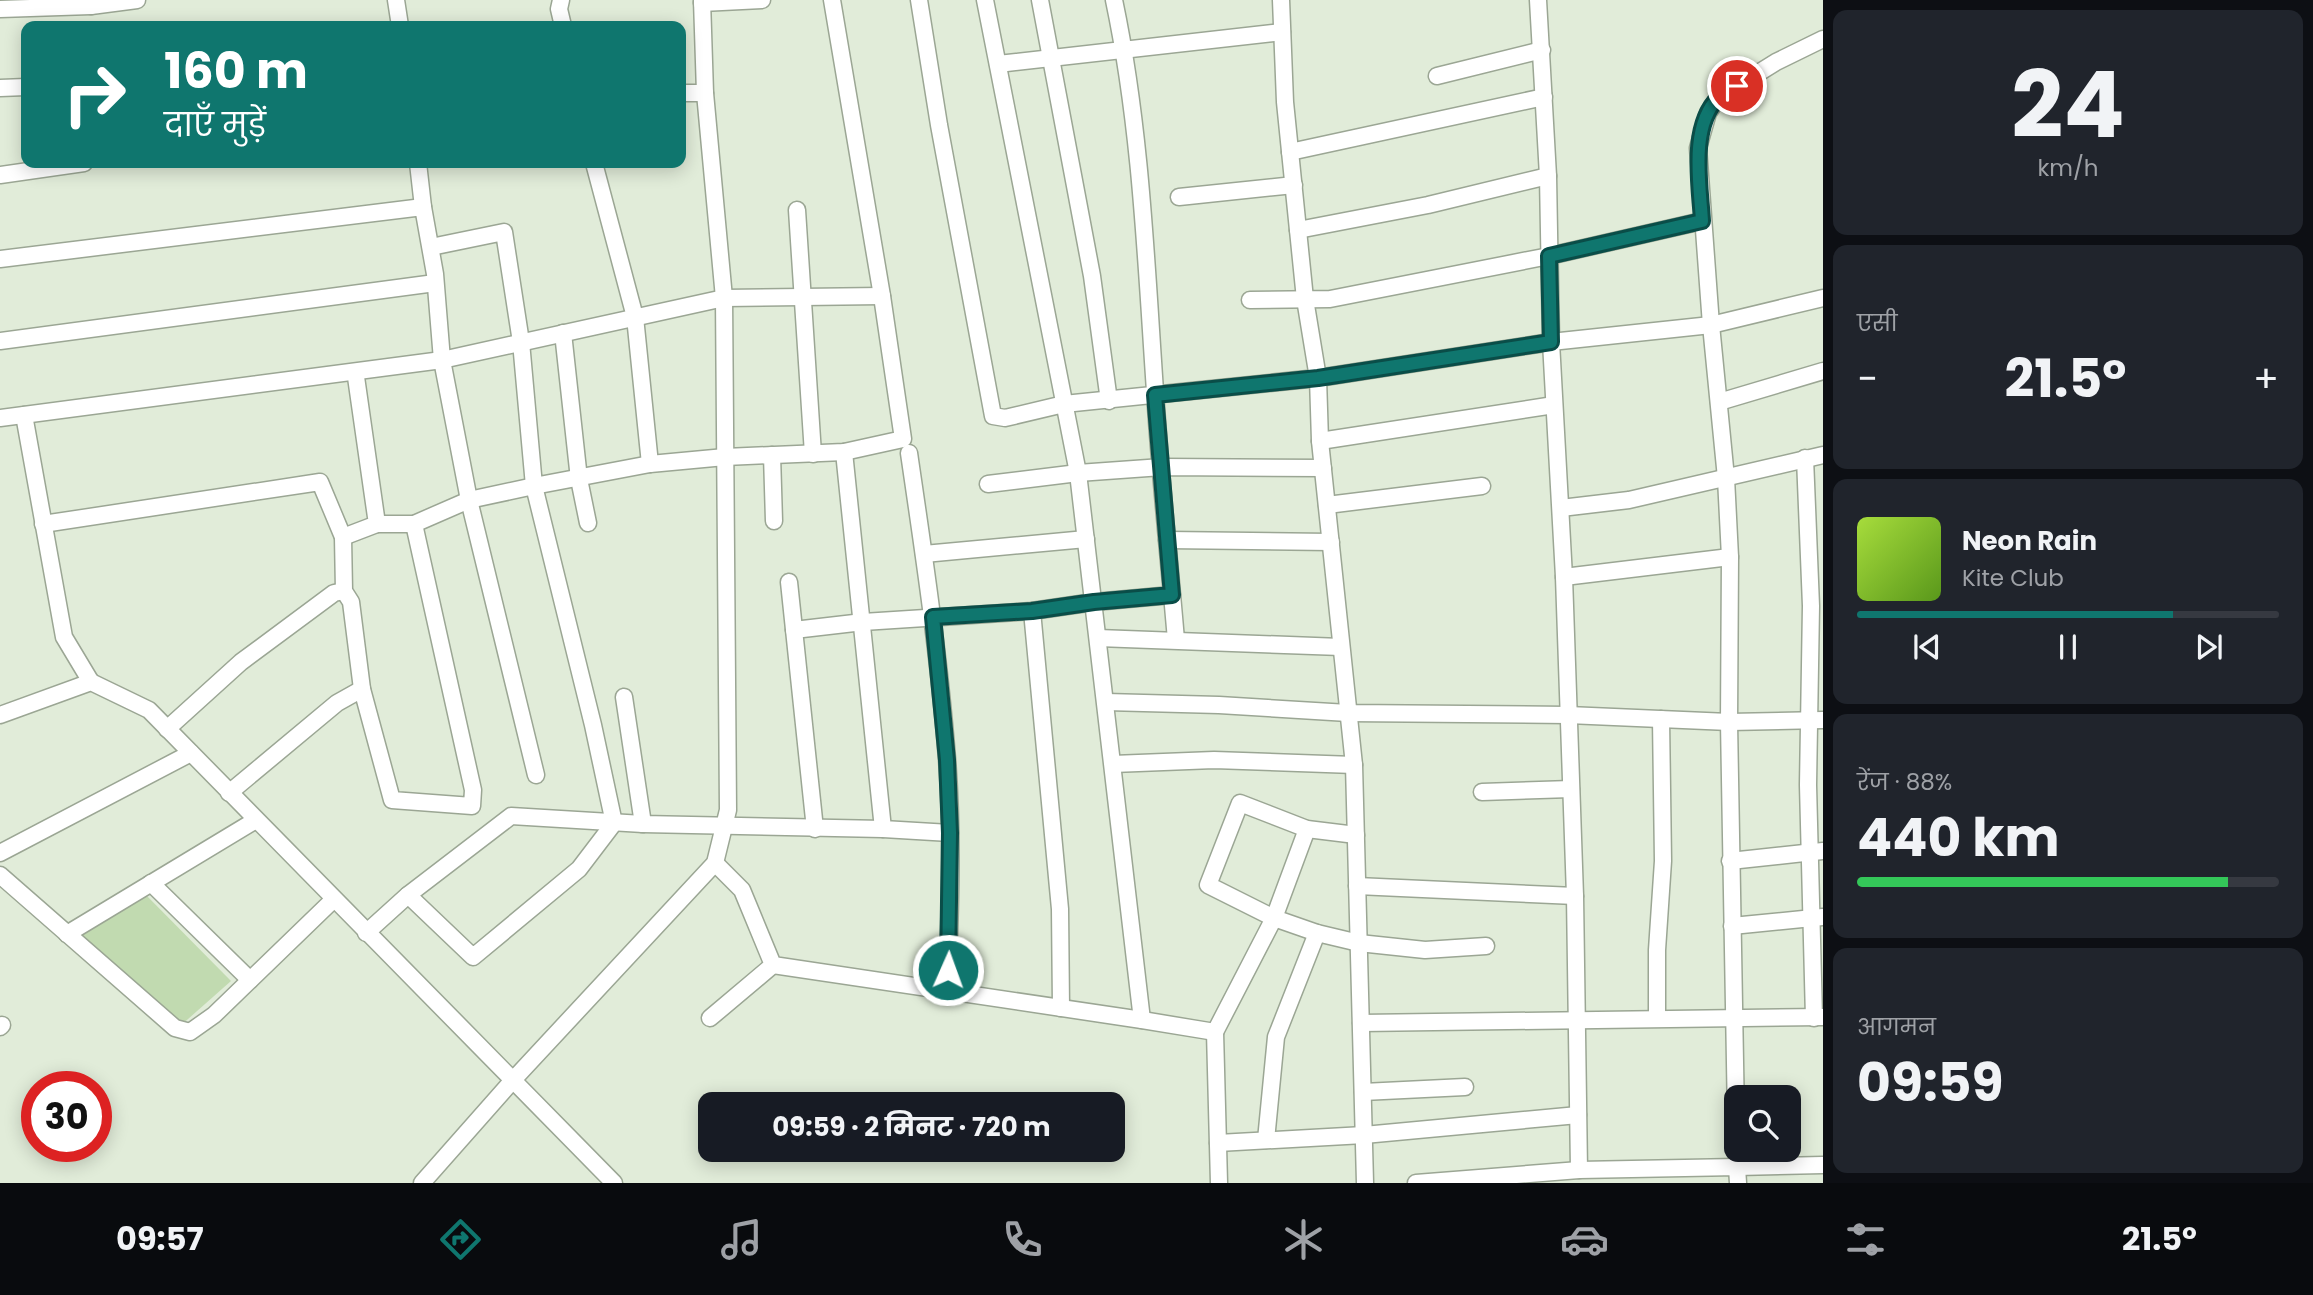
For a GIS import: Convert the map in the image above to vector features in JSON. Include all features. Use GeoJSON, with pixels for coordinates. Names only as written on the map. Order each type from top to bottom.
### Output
{"type":"FeatureCollection","features":[{"type":"Feature","properties":{"kind":"street"},"geometry":{"type":"LineString","coordinates":[[0,9],[137,0]]}},
{"type":"Feature","properties":{"kind":"street"},"geometry":{"type":"LineString","coordinates":[[396,0],[399,21]]}},
{"type":"Feature","properties":{"kind":"street"},"geometry":{"type":"LineString","coordinates":[[562,0],[559,9],[562,21]]}},
{"type":"Feature","properties":{"kind":"street"},"geometry":{"type":"LineString","coordinates":[[422,1183],[513,1080],[715,863],[728,810],[724,298],[705,93],[702,1],[762,0]]}},
{"type":"Feature","properties":{"kind":"street"},"geometry":{"type":"LineString","coordinates":[[342,537],[377,524],[414,524],[469,500],[650,464],[725,457],[844,452],[903,439],[882,296],[832,0]]}},
{"type":"Feature","properties":{"kind":"street"},"geometry":{"type":"LineString","coordinates":[[919,0],[939,125],[993,416],[1005,418],[1065,404],[1318,378],[1551,342],[1711,325],[1823,298]]}},
{"type":"Feature","properties":{"kind":"street"},"geometry":{"type":"LineString","coordinates":[[985,0],[1078,473],[1142,1020]]}},
{"type":"Feature","properties":{"kind":"street"},"geometry":{"type":"LineString","coordinates":[[1040,0],[1092,276],[1109,401]]}},
{"type":"Feature","properties":{"kind":"street"},"geometry":{"type":"LineString","coordinates":[[1114,0],[1125,51],[1144,227],[1176,640]]}},
{"type":"Feature","properties":{"kind":"street"},"geometry":{"type":"LineString","coordinates":[[1281,0],[1285,102],[1305,299],[1318,378],[1320,442],[1354,765],[1365,1183]]}},
{"type":"Feature","properties":{"kind":"street"},"geometry":{"type":"LineString","coordinates":[[1538,0],[1548,176],[1551,342],[1564,577],[1575,896],[1579,1170]]}},
{"type":"Feature","properties":{"kind":"street"},"geometry":{"type":"LineString","coordinates":[[998,64],[1282,33]]}},
{"type":"Feature","properties":{"kind":"street"},"geometry":{"type":"LineString","coordinates":[[1735,1085],[1730,861],[1730,558],[1726,478],[1702,221],[1698,148],[1708,113],[1718,98],[1776,62],[1823,39]]}},
{"type":"Feature","properties":{"kind":"street"},"geometry":{"type":"LineString","coordinates":[[1437,76],[1542,50]]}},
{"type":"Feature","properties":{"kind":"street"},"geometry":{"type":"LineString","coordinates":[[0,88],[21,87]]}},
{"type":"Feature","properties":{"kind":"street"},"geometry":{"type":"LineString","coordinates":[[686,93],[705,93]]}},
{"type":"Feature","properties":{"kind":"street"},"geometry":{"type":"LineString","coordinates":[[1290,152],[1544,97]]}},
{"type":"Feature","properties":{"kind":"street"},"geometry":{"type":"LineString","coordinates":[[0,175],[49,168]]}},
{"type":"Feature","properties":{"kind":"street"},"geometry":{"type":"LineString","coordinates":[[419,168],[435,283],[442,360],[469,500],[536,775]]}},
{"type":"Feature","properties":{"kind":"street"},"geometry":{"type":"LineString","coordinates":[[595,168],[635,317],[650,464]]}},
{"type":"Feature","properties":{"kind":"street"},"geometry":{"type":"LineString","coordinates":[[1298,230],[1428,205],[1548,176]]}},
{"type":"Feature","properties":{"kind":"street"},"geometry":{"type":"LineString","coordinates":[[1179,197],[1293,185]]}},
{"type":"Feature","properties":{"kind":"street"},"geometry":{"type":"LineString","coordinates":[[0,259],[423,207]]}},
{"type":"Feature","properties":{"kind":"street"},"geometry":{"type":"LineString","coordinates":[[797,209],[813,454]]}},
{"type":"Feature","properties":{"kind":"street"},"geometry":{"type":"LineString","coordinates":[[1250,300],[1330,299],[1549,256],[1702,221]]}},
{"type":"Feature","properties":{"kind":"street"},"geometry":{"type":"LineString","coordinates":[[408,895],[473,957],[579,869],[614,823],[593,724],[534,486],[521,342],[504,232],[430,247]]}},
{"type":"Feature","properties":{"kind":"street"},"geometry":{"type":"LineString","coordinates":[[0,341],[435,283]]}},
{"type":"Feature","properties":{"kind":"street"},"geometry":{"type":"LineString","coordinates":[[0,418],[442,360],[724,298],[882,296]]}},
{"type":"Feature","properties":{"kind":"street"},"geometry":{"type":"LineString","coordinates":[[563,333],[579,479],[588,523]]}},
{"type":"Feature","properties":{"kind":"street"},"geometry":{"type":"LineString","coordinates":[[1719,402],[1823,371]]}},
{"type":"Feature","properties":{"kind":"street"},"geometry":{"type":"LineString","coordinates":[[356,377],[377,524]]}},
{"type":"Feature","properties":{"kind":"street"},"geometry":{"type":"LineString","coordinates":[[1320,442],[1554,405]]}},
{"type":"Feature","properties":{"kind":"street"},"geometry":{"type":"LineString","coordinates":[[24,415],[64,637],[91,682],[149,710],[614,1183]]}},
{"type":"Feature","properties":{"kind":"street"},"geometry":{"type":"LineString","coordinates":[[844,452],[883,829]]}},
{"type":"Feature","properties":{"kind":"street"},"geometry":{"type":"LineString","coordinates":[[909,453],[933,617],[947,760],[950,833],[947,992]]}},
{"type":"Feature","properties":{"kind":"street"},"geometry":{"type":"LineString","coordinates":[[772,455],[774,521]]}},
{"type":"Feature","properties":{"kind":"street"},"geometry":{"type":"LineString","coordinates":[[1561,508],[1629,500],[1823,455]]}},
{"type":"Feature","properties":{"kind":"street"},"geometry":{"type":"LineString","coordinates":[[1361,1024],[1819,1017],[1816,720],[1805,458]]}},
{"type":"Feature","properties":{"kind":"street"},"geometry":{"type":"LineString","coordinates":[[988,484],[1078,473],[1162,467],[1323,468]]}},
{"type":"Feature","properties":{"kind":"street"},"geometry":{"type":"LineString","coordinates":[[43,524],[320,482],[342,537],[344,591],[351,602],[362,689],[393,800],[472,806],[473,790],[414,524]]}},
{"type":"Feature","properties":{"kind":"street"},"geometry":{"type":"LineString","coordinates":[[1327,505],[1482,486]]}},
{"type":"Feature","properties":{"kind":"street"},"geometry":{"type":"LineString","coordinates":[[924,554],[1086,539]]}},
{"type":"Feature","properties":{"kind":"street"},"geometry":{"type":"LineString","coordinates":[[1167,540],[1331,542]]}},
{"type":"Feature","properties":{"kind":"street"},"geometry":{"type":"LineString","coordinates":[[1564,577],[1730,558]]}},
{"type":"Feature","properties":{"kind":"street"},"geometry":{"type":"LineString","coordinates":[[789,582],[815,829]]}},
{"type":"Feature","properties":{"kind":"street"},"geometry":{"type":"LineString","coordinates":[[167,729],[241,662],[334,593],[344,591]]}},
{"type":"Feature","properties":{"kind":"street"},"geometry":{"type":"LineString","coordinates":[[794,630],[863,622],[1032,611],[1172,595]]}},
{"type":"Feature","properties":{"kind":"street"},"geometry":{"type":"LineString","coordinates":[[1032,611],[1060,909],[1061,1008]]}},
{"type":"Feature","properties":{"kind":"street"},"geometry":{"type":"LineString","coordinates":[[1098,638],[1341,647]]}},
{"type":"Feature","properties":{"kind":"street"},"geometry":{"type":"LineString","coordinates":[[0,715],[91,682]]}},
{"type":"Feature","properties":{"kind":"street"},"geometry":{"type":"LineString","coordinates":[[229,793],[337,703],[362,689]]}},
{"type":"Feature","properties":{"kind":"street"},"geometry":{"type":"LineString","coordinates":[[624,697],[643,824]]}},
{"type":"Feature","properties":{"kind":"street"},"geometry":{"type":"LineString","coordinates":[[1106,702],[1219,705],[1348,713],[1568,715],[1729,722],[1816,720]]}},
{"type":"Feature","properties":{"kind":"street"},"geometry":{"type":"LineString","coordinates":[[1657,1018],[1657,950],[1663,861],[1661,719]]}},
{"type":"Feature","properties":{"kind":"street"},"geometry":{"type":"LineString","coordinates":[[0,853],[191,753]]}},
{"type":"Feature","properties":{"kind":"street"},"geometry":{"type":"LineString","coordinates":[[1113,764],[1214,760],[1354,765]]}},
{"type":"Feature","properties":{"kind":"street"},"geometry":{"type":"LineString","coordinates":[[1482,792],[1571,789]]}},
{"type":"Feature","properties":{"kind":"street"},"geometry":{"type":"LineString","coordinates":[[1356,835],[1307,829],[1240,803],[1208,884],[1274,918],[1317,933],[1359,943],[1425,950],[1486,946]]}},
{"type":"Feature","properties":{"kind":"street"},"geometry":{"type":"LineString","coordinates":[[366,933],[408,895],[511,816],[614,823],[950,833]]}},
{"type":"Feature","properties":{"kind":"street"},"geometry":{"type":"LineString","coordinates":[[67,934],[256,820]]}},
{"type":"Feature","properties":{"kind":"street"},"geometry":{"type":"LineString","coordinates":[[1219,1183],[1215,1032],[1274,918],[1307,829]]}},
{"type":"Feature","properties":{"kind":"street"},"geometry":{"type":"LineString","coordinates":[[1730,861],[1817,852]]}},
{"type":"Feature","properties":{"kind":"street"},"geometry":{"type":"LineString","coordinates":[[715,863],[742,890],[773,965]]}},
{"type":"Feature","properties":{"kind":"street"},"geometry":{"type":"LineString","coordinates":[[0,875],[174,1028],[190,1032],[214,1015],[333,900]]}},
{"type":"Feature","properties":{"kind":"street"},"geometry":{"type":"LineString","coordinates":[[151,883],[250,980]]}},
{"type":"Feature","properties":{"kind":"street"},"geometry":{"type":"LineString","coordinates":[[1357,886],[1575,896]]}},
{"type":"Feature","properties":{"kind":"street"},"geometry":{"type":"LineString","coordinates":[[1732,926],[1818,917]]}},
{"type":"Feature","properties":{"kind":"street"},"geometry":{"type":"LineString","coordinates":[[1266,1140],[1276,1037],[1317,933]]}},
{"type":"Feature","properties":{"kind":"street"},"geometry":{"type":"LineString","coordinates":[[710,1018],[773,965],[1215,1032]]}},
{"type":"Feature","properties":{"kind":"street"},"geometry":{"type":"LineString","coordinates":[[1363,1092],[1465,1087]]}},
{"type":"Feature","properties":{"kind":"street"},"geometry":{"type":"LineString","coordinates":[[1218,1143],[1364,1135],[1578,1115]]}},
{"type":"Feature","properties":{"kind":"street"},"geometry":{"type":"LineString","coordinates":[[1416,1183],[1579,1170],[1737,1175],[1823,1165]]}},
{"type":"Feature","properties":{"kind":"green space"},"geometry":{"type":"Polygon","coordinates":[[[144,893],[231,981],[179,1027],[74,935],[144,893]]]}},
{"type":"Feature","properties":{"kind":"route"},"geometry":{"type":"LineString","coordinates":[[948,970],[950,833],[947,760],[933,617],[1032,611],[1172,595],[1155,395],[1318,378],[1551,342],[1549,256],[1702,221],[1698,148],[1708,113],[1718,98],[1737,86]]}}]}
